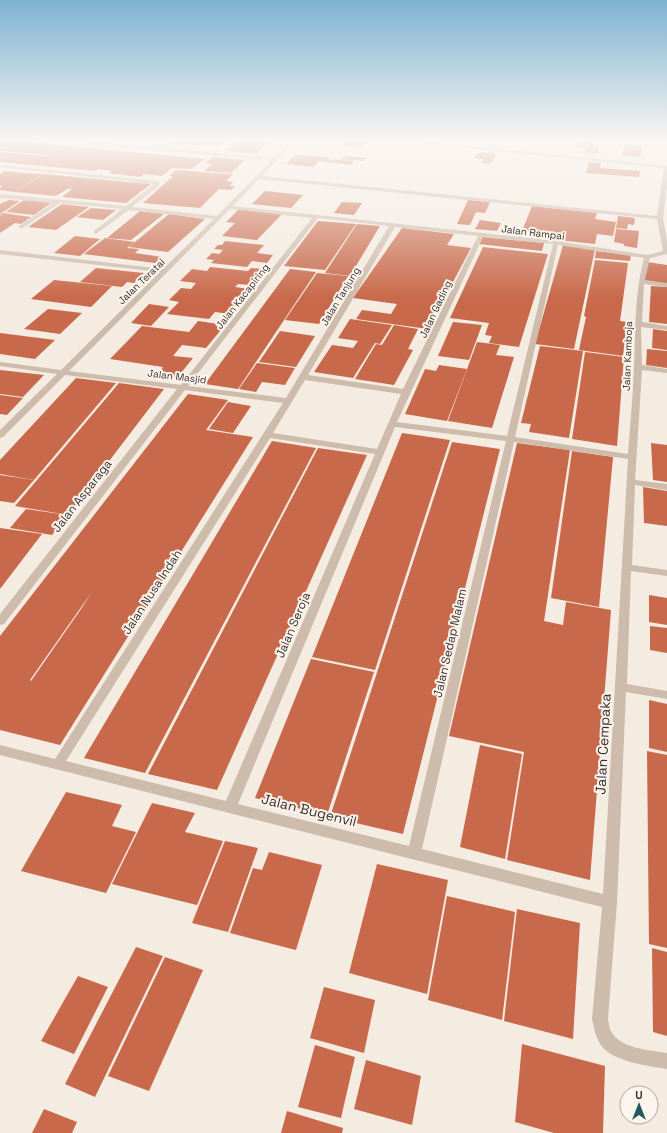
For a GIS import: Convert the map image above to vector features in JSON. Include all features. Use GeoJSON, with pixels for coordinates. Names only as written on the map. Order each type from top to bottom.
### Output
{"type":"FeatureCollection","features":[{"type":"Feature","properties":{"kind":"street"},"geometry":{"type":"LineString","coordinates":[[96,232],[148,193]]}},
{"type":"Feature","properties":{"kind":"street","name":"Jalan Teratai"},"geometry":{"type":"LineString","coordinates":[[0,435],[242,193]]}},
{"type":"Feature","properties":{"kind":"street"},"geometry":{"type":"LineString","coordinates":[[413,193],[660,218]]}},
{"type":"Feature","properties":{"kind":"street"},"geometry":{"type":"LineString","coordinates":[[665,193],[660,218],[666,252]]}},
{"type":"Feature","properties":{"kind":"street"},"geometry":{"type":"LineString","coordinates":[[0,196],[218,218]]}},
{"type":"Feature","properties":{"kind":"street"},"geometry":{"type":"LineString","coordinates":[[21,227],[58,202]]}},
{"type":"Feature","properties":{"kind":"street","name":"Jalan Rampai"},"geometry":{"type":"LineString","coordinates":[[229,207],[556,243],[647,257],[666,252]]}},
{"type":"Feature","properties":{"kind":"street","name":"Jalan Kacapiring"},"geometry":{"type":"LineString","coordinates":[[184,387],[316,217]]}},
{"type":"Feature","properties":{"kind":"street","name":"Jalan Tanjung"},"geometry":{"type":"LineString","coordinates":[[288,401],[393,225]]}},
{"type":"Feature","properties":{"kind":"street","name":"Jalan Gading"},"geometry":{"type":"LineString","coordinates":[[392,424],[481,235]]}},
{"type":"Feature","properties":{"kind":"street"},"geometry":{"type":"LineString","coordinates":[[510,439],[556,243]]}},
{"type":"Feature","properties":{"kind":"street"},"geometry":{"type":"LineString","coordinates":[[0,252],[165,271]]}},
{"type":"Feature","properties":{"kind":"street","name":"Jalan Kamboja"},"geometry":{"type":"LineString","coordinates":[[632,457],[638,368],[638,324],[641,282],[647,257]]}},
{"type":"Feature","properties":{"kind":"street"},"geometry":{"type":"LineString","coordinates":[[641,282],[667,285]]}},
{"type":"Feature","properties":{"kind":"street"},"geometry":{"type":"LineString","coordinates":[[638,324],[667,328]]}},
{"type":"Feature","properties":{"kind":"street","name":"Jalan Masjid"},"geometry":{"type":"LineString","coordinates":[[0,364],[288,401]]}},
{"type":"Feature","properties":{"kind":"street"},"geometry":{"type":"LineString","coordinates":[[638,368],[667,371]]}},
{"type":"Feature","properties":{"kind":"street"},"geometry":{"type":"LineString","coordinates":[[303,377],[406,392]]}},
{"type":"Feature","properties":{"kind":"street","name":"Jalan Asparaga"},"geometry":{"type":"LineString","coordinates":[[0,621],[184,387]]}},
{"type":"Feature","properties":{"kind":"street","name":"Jalan Nusa Indah"},"geometry":{"type":"LineString","coordinates":[[58,764],[268,435],[288,401]]}},
{"type":"Feature","properties":{"kind":"street"},"geometry":{"type":"LineString","coordinates":[[392,424],[510,439],[632,457]]}},
{"type":"Feature","properties":{"kind":"street","name":"Jalan Seroja"},"geometry":{"type":"LineString","coordinates":[[230,807],[392,424]]}},
{"type":"Feature","properties":{"kind":"street"},"geometry":{"type":"LineString","coordinates":[[268,435],[380,452]]}},
{"type":"Feature","properties":{"kind":"street","name":"Jalan Sedap Malam"},"geometry":{"type":"LineString","coordinates":[[414,853],[510,439]]}},
{"type":"Feature","properties":{"kind":"street","name":"Jalan Cempaka"},"geometry":{"type":"LineString","coordinates":[[632,457],[610,902],[600,1019],[603,1032],[609,1042],[619,1050],[667,1062]]}},
{"type":"Feature","properties":{"kind":"street"},"geometry":{"type":"LineString","coordinates":[[630,482],[667,487]]}},
{"type":"Feature","properties":{"kind":"street"},"geometry":{"type":"LineString","coordinates":[[626,567],[667,573]]}},
{"type":"Feature","properties":{"kind":"street"},"geometry":{"type":"LineString","coordinates":[[620,687],[667,695]]}},
{"type":"Feature","properties":{"kind":"street","name":"Jalan Bugenvil"},"geometry":{"type":"LineString","coordinates":[[0,750],[610,902]]}},
{"type":"Feature","properties":{"kind":"building"},"geometry":{"type":"Polygon","coordinates":[[[24,193],[61,193],[56,196],[24,193]]]}},
{"type":"Feature","properties":{"kind":"building"},"geometry":{"type":"Polygon","coordinates":[[[67,193],[139,193],[126,203],[62,197],[67,193]]]}},
{"type":"Feature","properties":{"kind":"building"},"geometry":{"type":"Polygon","coordinates":[[[154,193],[215,193],[200,208],[143,203],[154,193]]]}},
{"type":"Feature","properties":{"kind":"building"},"geometry":{"type":"Polygon","coordinates":[[[263,193],[303,195],[291,208],[252,204],[263,193]]]}},
{"type":"Feature","properties":{"kind":"building"},"geometry":{"type":"Polygon","coordinates":[[[9,200],[20,201],[0,214],[0,204],[9,200]]]}},
{"type":"Feature","properties":{"kind":"building"},"geometry":{"type":"Polygon","coordinates":[[[24,200],[51,203],[34,215],[6,212],[24,200]]]}},
{"type":"Feature","properties":{"kind":"building"},"geometry":{"type":"Polygon","coordinates":[[[468,200],[490,202],[485,213],[476,212],[470,225],[457,224],[468,200]]]}},
{"type":"Feature","properties":{"kind":"building"},"geometry":{"type":"Polygon","coordinates":[[[342,202],[362,203],[354,215],[334,213],[342,202]]]}},
{"type":"Feature","properties":{"kind":"building"},"geometry":{"type":"Polygon","coordinates":[[[62,204],[89,207],[56,230],[28,227],[62,204]]]}},
{"type":"Feature","properties":{"kind":"building"},"geometry":{"type":"Polygon","coordinates":[[[532,206],[597,213],[595,219],[616,222],[613,236],[597,234],[595,244],[549,239],[550,234],[522,231],[532,206]]]}},
{"type":"Feature","properties":{"kind":"building"},"geometry":{"type":"Polygon","coordinates":[[[91,208],[116,210],[103,220],[77,217],[91,208]]]}},
{"type":"Feature","properties":{"kind":"building"},"geometry":{"type":"Polygon","coordinates":[[[239,209],[282,214],[257,240],[222,236],[235,223],[226,222],[239,209]]]}},
{"type":"Feature","properties":{"kind":"building"},"geometry":{"type":"Polygon","coordinates":[[[140,211],[164,214],[131,240],[107,238],[140,211]]]}},
{"type":"Feature","properties":{"kind":"building"},"geometry":{"type":"Polygon","coordinates":[[[3,213],[31,217],[21,224],[15,223],[0,233],[0,215],[3,213]]]}},
{"type":"Feature","properties":{"kind":"building"},"geometry":{"type":"Polygon","coordinates":[[[169,214],[205,219],[168,252],[129,247],[169,214]]]}},
{"type":"Feature","properties":{"kind":"building"},"geometry":{"type":"Polygon","coordinates":[[[618,216],[635,218],[634,225],[628,224],[627,229],[616,228],[618,216]]]}},
{"type":"Feature","properties":{"kind":"building"},"geometry":{"type":"Polygon","coordinates":[[[480,220],[501,223],[497,231],[475,229],[480,220]]]}},
{"type":"Feature","properties":{"kind":"building"},"geometry":{"type":"Polygon","coordinates":[[[318,221],[356,224],[325,270],[284,266],[318,221]]]}},
{"type":"Feature","properties":{"kind":"building"},"geometry":{"type":"Polygon","coordinates":[[[357,224],[380,226],[350,276],[325,273],[357,224]]]}},
{"type":"Feature","properties":{"kind":"building"},"geometry":{"type":"Polygon","coordinates":[[[402,228],[454,234],[447,245],[471,248],[428,329],[356,319],[362,310],[391,314],[397,304],[353,298],[402,228]]]}},
{"type":"Feature","properties":{"kind":"building"},"geometry":{"type":"Polygon","coordinates":[[[616,229],[639,231],[637,248],[624,246],[624,244],[614,242],[616,229]]]}},
{"type":"Feature","properties":{"kind":"building"},"geometry":{"type":"Polygon","coordinates":[[[75,236],[100,239],[80,256],[54,253],[75,236]]]}},
{"type":"Feature","properties":{"kind":"building"},"geometry":{"type":"Polygon","coordinates":[[[482,237],[544,243],[542,251],[479,244],[482,237]]]}},
{"type":"Feature","properties":{"kind":"building"},"geometry":{"type":"Polygon","coordinates":[[[105,238],[135,242],[127,248],[139,249],[135,253],[162,257],[155,263],[84,254],[105,238]]]}},
{"type":"Feature","properties":{"kind":"building"},"geometry":{"type":"Polygon","coordinates":[[[225,241],[264,245],[257,253],[273,255],[267,263],[252,261],[247,267],[211,263],[214,260],[206,259],[212,253],[219,254],[223,250],[214,249],[218,245],[222,245],[225,241]]]}},
{"type":"Feature","properties":{"kind":"building"},"geometry":{"type":"Polygon","coordinates":[[[563,245],[595,249],[574,349],[535,344],[563,245]]]}},
{"type":"Feature","properties":{"kind":"building"},"geometry":{"type":"Polygon","coordinates":[[[483,247],[548,254],[519,347],[489,343],[492,336],[485,335],[489,323],[450,318],[483,247]]]}},
{"type":"Feature","properties":{"kind":"building"},"geometry":{"type":"Polygon","coordinates":[[[596,251],[631,255],[630,261],[595,258],[596,251]]]}},
{"type":"Feature","properties":{"kind":"building"},"geometry":{"type":"Polygon","coordinates":[[[595,260],[628,263],[620,321],[627,322],[623,356],[579,350],[595,260]]]}},
{"type":"Feature","properties":{"kind":"building"},"geometry":{"type":"Polygon","coordinates":[[[647,262],[667,265],[667,284],[644,281],[647,262]]]}},
{"type":"Feature","properties":{"kind":"building"},"geometry":{"type":"Polygon","coordinates":[[[210,267],[248,271],[251,268],[263,269],[250,285],[238,284],[235,287],[249,289],[230,314],[215,312],[209,319],[167,314],[179,302],[169,300],[181,288],[191,289],[196,283],[180,281],[192,269],[207,271],[210,267]]]}},
{"type":"Feature","properties":{"kind":"building"},"geometry":{"type":"Polygon","coordinates":[[[96,268],[144,273],[134,283],[127,282],[122,287],[80,282],[96,268]]]}},
{"type":"Feature","properties":{"kind":"building"},"geometry":{"type":"Polygon","coordinates":[[[290,269],[316,272],[238,389],[205,384],[290,269]]]}},
{"type":"Feature","properties":{"kind":"building"},"geometry":{"type":"Polygon","coordinates":[[[317,273],[348,276],[319,324],[285,320],[317,273]]]}},
{"type":"Feature","properties":{"kind":"building"},"geometry":{"type":"Polygon","coordinates":[[[54,280],[112,286],[91,307],[31,299],[54,280]]]}},
{"type":"Feature","properties":{"kind":"building"},"geometry":{"type":"Polygon","coordinates":[[[651,286],[667,287],[667,324],[649,322],[651,286]]]}},
{"type":"Feature","properties":{"kind":"building"},"geometry":{"type":"Polygon","coordinates":[[[149,304],[169,307],[151,326],[131,323],[149,304]]]}},
{"type":"Feature","properties":{"kind":"building"},"geometry":{"type":"Polygon","coordinates":[[[48,309],[82,313],[60,334],[24,329],[48,309]]]}},
{"type":"Feature","properties":{"kind":"building"},"geometry":{"type":"Polygon","coordinates":[[[350,319],[392,325],[380,344],[375,343],[353,378],[314,372],[332,345],[353,348],[358,341],[338,338],[350,319]]]}},
{"type":"Feature","properties":{"kind":"building"},"geometry":{"type":"Polygon","coordinates":[[[198,321],[225,325],[206,348],[182,345],[173,356],[193,358],[177,378],[157,375],[163,367],[110,359],[142,326],[189,332],[198,321]]]}},
{"type":"Feature","properties":{"kind":"building"},"geometry":{"type":"Polygon","coordinates":[[[453,322],[482,325],[469,360],[438,356],[453,322]]]}},
{"type":"Feature","properties":{"kind":"building"},"geometry":{"type":"Polygon","coordinates":[[[394,325],[418,329],[408,349],[413,350],[394,385],[355,379],[376,344],[382,345],[394,325]]]}},
{"type":"Feature","properties":{"kind":"building"},"geometry":{"type":"Polygon","coordinates":[[[653,329],[667,331],[667,350],[652,348],[653,329]]]}},
{"type":"Feature","properties":{"kind":"building"},"geometry":{"type":"Polygon","coordinates":[[[280,331],[315,336],[296,367],[259,362],[280,331]]]}},
{"type":"Feature","properties":{"kind":"building"},"geometry":{"type":"Polygon","coordinates":[[[0,333],[55,340],[35,359],[0,354],[0,333]]]}},
{"type":"Feature","properties":{"kind":"building"},"geometry":{"type":"Polygon","coordinates":[[[477,342],[500,345],[496,355],[514,357],[492,428],[448,421],[477,342]]]}},
{"type":"Feature","properties":{"kind":"building"},"geometry":{"type":"Polygon","coordinates":[[[540,346],[583,351],[569,438],[529,432],[531,424],[521,423],[540,346]]]}},
{"type":"Feature","properties":{"kind":"building"},"geometry":{"type":"Polygon","coordinates":[[[647,349],[667,351],[667,368],[646,365],[647,349]]]}},
{"type":"Feature","properties":{"kind":"building"},"geometry":{"type":"Polygon","coordinates":[[[585,352],[624,357],[617,446],[572,439],[585,352]]]}},
{"type":"Feature","properties":{"kind":"building"},"geometry":{"type":"Polygon","coordinates":[[[257,363],[295,368],[285,385],[262,382],[256,392],[239,389],[257,363]]]}},
{"type":"Feature","properties":{"kind":"building"},"geometry":{"type":"Polygon","coordinates":[[[439,365],[467,369],[447,421],[405,414],[425,369],[436,371],[439,365]]]}},
{"type":"Feature","properties":{"kind":"building"},"geometry":{"type":"Polygon","coordinates":[[[0,370],[44,375],[23,397],[0,394],[0,370]]]}},
{"type":"Feature","properties":{"kind":"building"},"geometry":{"type":"Polygon","coordinates":[[[76,378],[116,383],[34,480],[0,474],[0,460],[76,378]]]}},
{"type":"Feature","properties":{"kind":"building"},"geometry":{"type":"Polygon","coordinates":[[[119,383],[164,389],[68,515],[15,506],[119,383]]]}},
{"type":"Feature","properties":{"kind":"building"},"geometry":{"type":"Polygon","coordinates":[[[188,394],[228,400],[206,430],[253,437],[60,745],[0,730],[0,636],[188,394]],[[91,593],[30,680],[31,681],[91,593]]]}},
{"type":"Feature","properties":{"kind":"building"},"geometry":{"type":"Polygon","coordinates":[[[0,395],[23,398],[7,415],[0,414],[0,395]]]}},
{"type":"Feature","properties":{"kind":"building"},"geometry":{"type":"Polygon","coordinates":[[[228,402],[251,406],[233,433],[209,429],[228,402]]]}},
{"type":"Feature","properties":{"kind":"building"},"geometry":{"type":"Polygon","coordinates":[[[402,433],[450,440],[375,670],[312,657],[402,433]]]}},
{"type":"Feature","properties":{"kind":"building"},"geometry":{"type":"Polygon","coordinates":[[[272,441],[316,448],[145,773],[84,758],[272,441]]]}},
{"type":"Feature","properties":{"kind":"building"},"geometry":{"type":"Polygon","coordinates":[[[452,442],[500,449],[403,834],[330,817],[452,442]]]}},
{"type":"Feature","properties":{"kind":"building"},"geometry":{"type":"Polygon","coordinates":[[[517,443],[570,450],[544,621],[563,625],[566,602],[611,610],[590,880],[507,860],[524,752],[449,736],[517,443]]]}},
{"type":"Feature","properties":{"kind":"building"},"geometry":{"type":"Polygon","coordinates":[[[651,443],[667,445],[667,482],[653,480],[651,443]]]}},
{"type":"Feature","properties":{"kind":"building"},"geometry":{"type":"Polygon","coordinates":[[[318,448],[367,455],[217,790],[148,774],[318,448]]]}},
{"type":"Feature","properties":{"kind":"building"},"geometry":{"type":"Polygon","coordinates":[[[572,451],[613,457],[599,607],[551,598],[572,451]]]}},
{"type":"Feature","properties":{"kind":"building"},"geometry":{"type":"Polygon","coordinates":[[[0,475],[34,480],[14,503],[0,501],[0,475]]]}},
{"type":"Feature","properties":{"kind":"building"},"geometry":{"type":"Polygon","coordinates":[[[643,487],[667,491],[667,526],[644,523],[643,487]]]}},
{"type":"Feature","properties":{"kind":"building"},"geometry":{"type":"Polygon","coordinates":[[[26,509],[67,515],[52,535],[10,528],[26,509]]]}},
{"type":"Feature","properties":{"kind":"building"},"geometry":{"type":"Polygon","coordinates":[[[0,528],[42,534],[0,589],[0,528]]]}},
{"type":"Feature","properties":{"kind":"building"},"geometry":{"type":"Polygon","coordinates":[[[649,595],[667,598],[667,625],[649,622],[649,595]]]}},
{"type":"Feature","properties":{"kind":"building"},"geometry":{"type":"Polygon","coordinates":[[[650,626],[667,628],[667,653],[650,650],[650,626]]]}},
{"type":"Feature","properties":{"kind":"building"},"geometry":{"type":"Polygon","coordinates":[[[311,659],[374,672],[327,815],[255,798],[311,659]]]}},
{"type":"Feature","properties":{"kind":"building"},"geometry":{"type":"Polygon","coordinates":[[[649,700],[667,704],[667,752],[649,748],[649,700]]]}},
{"type":"Feature","properties":{"kind":"building"},"geometry":{"type":"Polygon","coordinates":[[[480,745],[522,754],[505,859],[460,847],[480,745]]]}},
{"type":"Feature","properties":{"kind":"building"},"geometry":{"type":"Polygon","coordinates":[[[647,751],[667,755],[667,948],[649,944],[647,751]]]}},
{"type":"Feature","properties":{"kind":"building"},"geometry":{"type":"Polygon","coordinates":[[[66,792],[122,805],[112,826],[136,832],[106,893],[21,871],[66,792]]]}},
{"type":"Feature","properties":{"kind":"building"},"geometry":{"type":"Polygon","coordinates":[[[152,803],[195,813],[185,832],[223,841],[197,905],[112,884],[152,803]]]}},
{"type":"Feature","properties":{"kind":"building"},"geometry":{"type":"Polygon","coordinates":[[[225,841],[258,848],[228,932],[192,923],[225,841]]]}},
{"type":"Feature","properties":{"kind":"building"},"geometry":{"type":"Polygon","coordinates":[[[269,852],[322,865],[296,950],[230,933],[253,868],[262,870],[269,852]]]}},
{"type":"Feature","properties":{"kind":"building"},"geometry":{"type":"Polygon","coordinates":[[[377,864],[448,880],[427,994],[349,973],[377,864]]]}},
{"type":"Feature","properties":{"kind":"building"},"geometry":{"type":"Polygon","coordinates":[[[447,896],[515,912],[502,1020],[428,1000],[447,896]]]}},
{"type":"Feature","properties":{"kind":"building"},"geometry":{"type":"Polygon","coordinates":[[[517,909],[580,923],[573,1039],[504,1021],[517,909]]]}},
{"type":"Feature","properties":{"kind":"building"},"geometry":{"type":"Polygon","coordinates":[[[136,947],[163,956],[95,1097],[65,1084],[136,947]]]}},
{"type":"Feature","properties":{"kind":"building"},"geometry":{"type":"Polygon","coordinates":[[[652,948],[667,952],[667,1036],[653,1032],[652,948]]]}},
{"type":"Feature","properties":{"kind":"building"},"geometry":{"type":"Polygon","coordinates":[[[165,957],[203,970],[149,1091],[108,1076],[165,957]]]}},
{"type":"Feature","properties":{"kind":"building"},"geometry":{"type":"Polygon","coordinates":[[[78,976],[108,987],[74,1054],[41,1041],[78,976]]]}},
{"type":"Feature","properties":{"kind":"building"},"geometry":{"type":"Polygon","coordinates":[[[324,987],[375,1000],[364,1053],[310,1038],[324,987]]]}},
{"type":"Feature","properties":{"kind":"building"},"geometry":{"type":"Polygon","coordinates":[[[522,1044],[605,1066],[603,1133],[554,1133],[515,1122],[522,1044]]]}},
{"type":"Feature","properties":{"kind":"building"},"geometry":{"type":"Polygon","coordinates":[[[315,1045],[355,1057],[341,1118],[298,1107],[315,1045]]]}},
{"type":"Feature","properties":{"kind":"building"},"geometry":{"type":"Polygon","coordinates":[[[366,1060],[421,1076],[412,1125],[354,1109],[366,1060]]]}},
{"type":"Feature","properties":{"kind":"building"},"geometry":{"type":"Polygon","coordinates":[[[44,1109],[77,1122],[72,1133],[32,1133],[44,1109]]]}},
{"type":"Feature","properties":{"kind":"building"},"geometry":{"type":"Polygon","coordinates":[[[287,1111],[343,1128],[342,1133],[281,1133],[287,1111]]]}}]}
